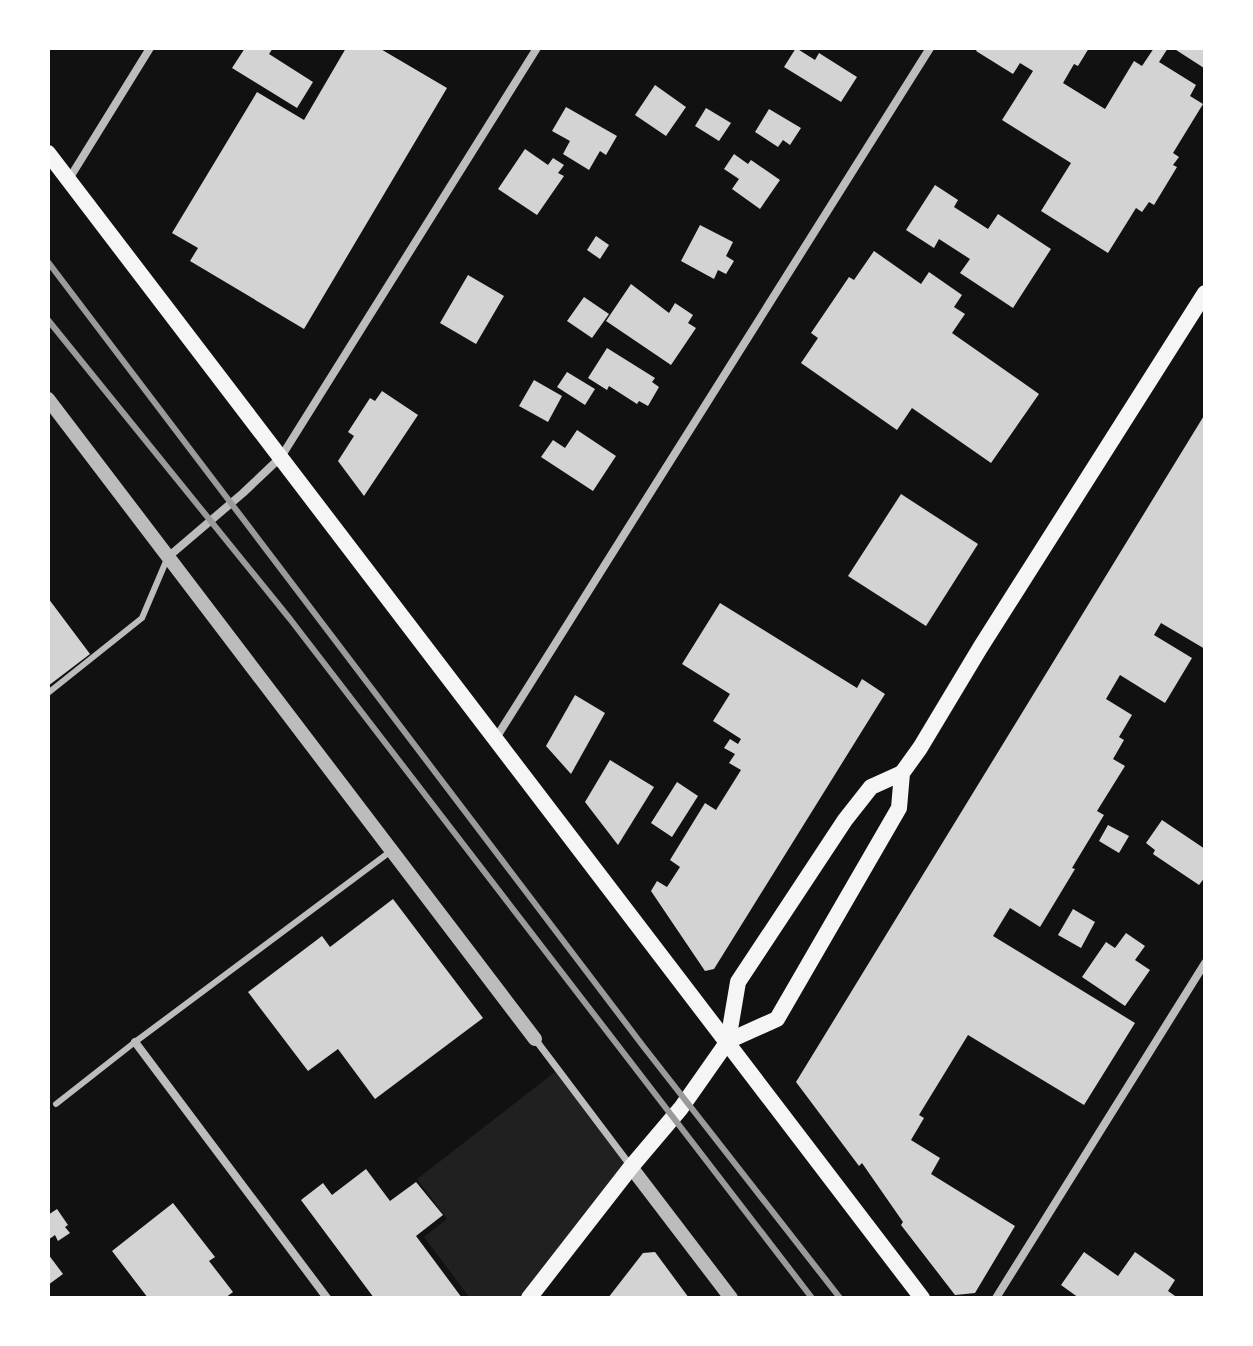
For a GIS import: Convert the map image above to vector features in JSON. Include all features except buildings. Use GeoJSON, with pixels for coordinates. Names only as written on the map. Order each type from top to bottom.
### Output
{"type":"FeatureCollection","features":[{"type":"Feature","properties":{"kind":"main road"},"geometry":{"type":"LineString","coordinates":[[48,153],[922,1298]]}},
{"type":"Feature","properties":{"kind":"main road"},"geometry":{"type":"LineString","coordinates":[[529,1298],[681,1108],[728,1041],[738,982],[845,820],[871,787],[902,773],[920,748],[1205,293]]}},
{"type":"Feature","properties":{"kind":"main road"},"geometry":{"type":"LineString","coordinates":[[728,1041],[777,1019],[899,808],[902,773]]}},
{"type":"Feature","properties":{"kind":"street"},"geometry":{"type":"LineString","coordinates":[[68,179],[150,48]]}},
{"type":"Feature","properties":{"kind":"street"},"geometry":{"type":"LineString","coordinates":[[168,557],[281,457],[537,48]]}},
{"type":"Feature","properties":{"kind":"street"},"geometry":{"type":"LineString","coordinates":[[495,738],[930,48]]}},
{"type":"Feature","properties":{"kind":"street"},"geometry":{"type":"LineString","coordinates":[[48,399],[731,1298]]}},
{"type":"Feature","properties":{"kind":"street"},"geometry":{"type":"LineString","coordinates":[[996,1298],[1205,963]]}},
{"type":"Feature","properties":{"kind":"street"},"geometry":{"type":"LineString","coordinates":[[135,1042],[327,1298]]}},
{"type":"Feature","properties":{"kind":"lane"},"geometry":{"type":"LineString","coordinates":[[48,693],[142,618],[168,557]]}},
{"type":"Feature","properties":{"kind":"lane"},"geometry":{"type":"LineString","coordinates":[[56,1104],[391,851]]}},
{"type":"Feature","properties":{"kind":"shaded area"},"geometry":{"type":"Polygon","coordinates":[[[555,1072],[627,1166],[525,1298],[470,1298],[424,1237],[447,1219],[417,1179],[555,1072]]]}},
{"type":"Feature","properties":{"kind":"railway"},"geometry":{"type":"LineString","coordinates":[[48,262],[643,1046],[840,1298]]}},
{"type":"Feature","properties":{"kind":"railway"},"geometry":{"type":"LineString","coordinates":[[48,320],[290,619],[812,1298]]}}]}
